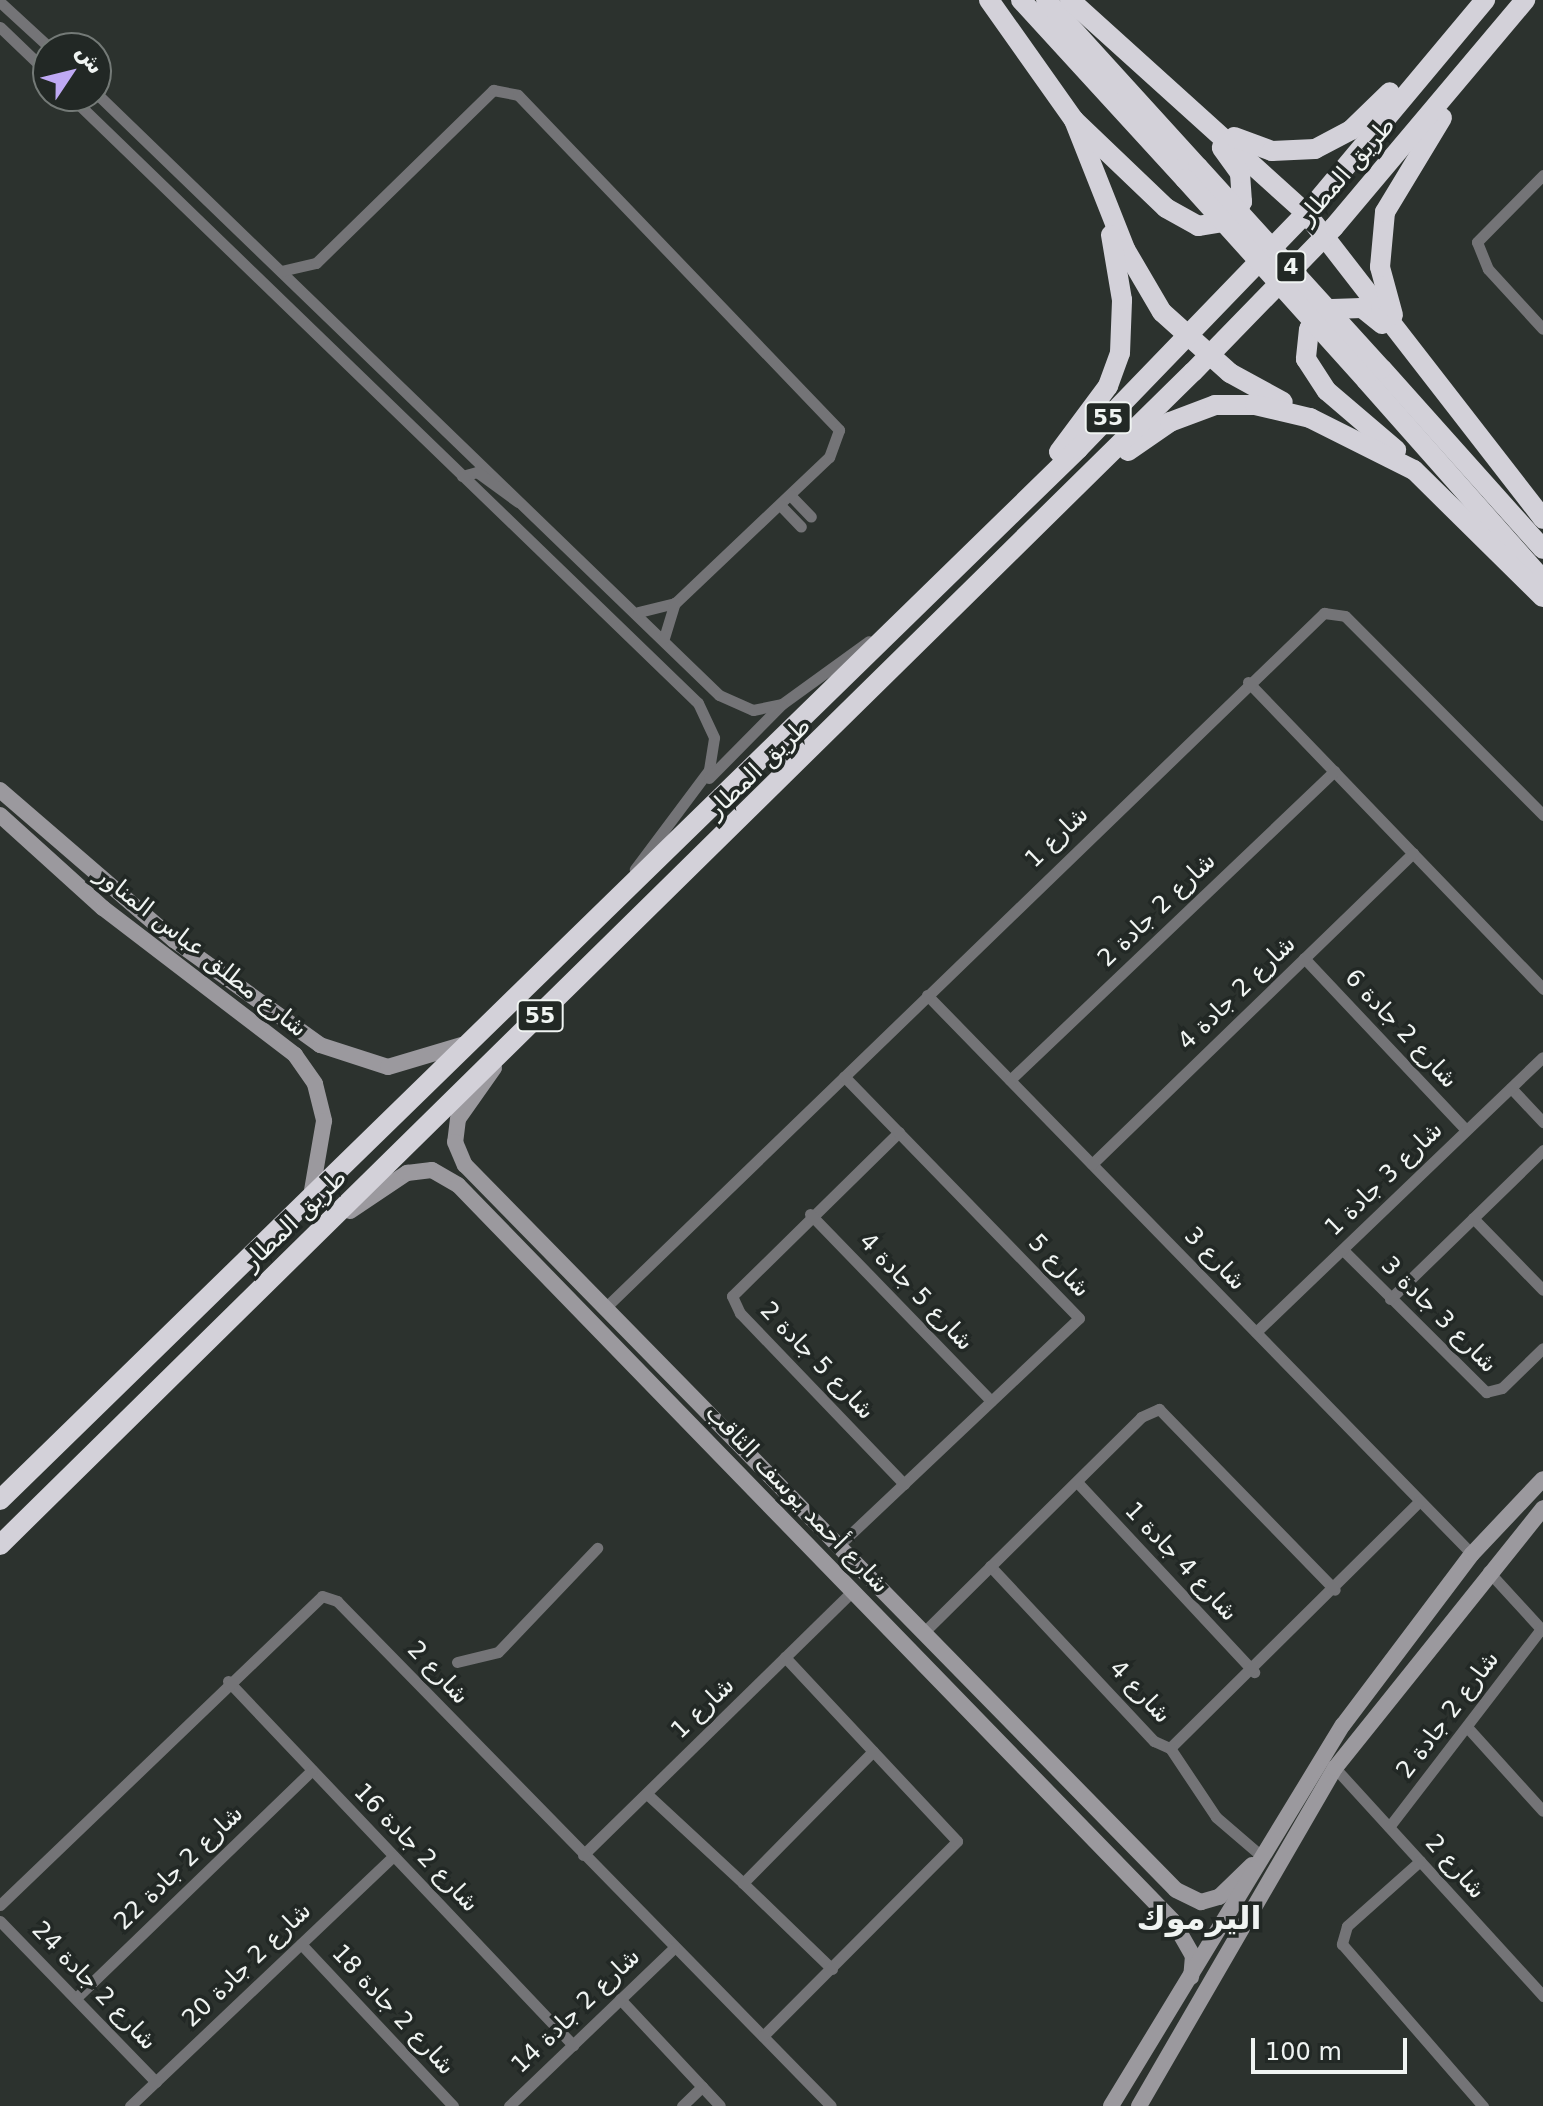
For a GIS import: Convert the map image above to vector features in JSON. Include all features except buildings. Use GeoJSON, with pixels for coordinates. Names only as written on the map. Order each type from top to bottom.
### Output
{"type":"FeatureCollection","features":[{"type":"Feature","properties":{"kind":"highway"},"geometry":{"type":"LineString","coordinates":[[989,0],[1074,120],[1166,208],[1205,227],[1230,218],[1243,188],[1203,118]]}},
{"type":"Feature","properties":{"kind":"highway","name":"4"},"geometry":{"type":"LineString","coordinates":[[1021,0],[1191,173]]}},
{"type":"Feature","properties":{"kind":"highway","name":"4"},"geometry":{"type":"LineString","coordinates":[[1046,0],[1191,173],[1374,375],[1543,549]]}},
{"type":"Feature","properties":{"kind":"highway"},"geometry":{"type":"LineString","coordinates":[[1070,0],[1306,213],[1543,519]]}},
{"type":"Feature","properties":{"kind":"highway","name":"طريق المطار"},"geometry":{"type":"LineString","coordinates":[[0,1500],[310,1199],[620,888],[1026,497],[1187,337],[1306,213],[1485,0]]}},
{"type":"Feature","properties":{"kind":"highway","name":"طريق المطار"},"geometry":{"type":"LineString","coordinates":[[0,1545],[1209,356],[1326,236],[1466,74],[1525,0]]}},
{"type":"Feature","properties":{"kind":"highway"},"geometry":{"type":"LineString","coordinates":[[1203,118],[1259,148],[1315,149],[1351,130],[1438,55]]}},
{"type":"Feature","properties":{"kind":"highway"},"geometry":{"type":"LineString","coordinates":[[1402,338],[1380,267],[1385,212],[1466,74]]}},
{"type":"Feature","properties":{"kind":"highway"},"geometry":{"type":"LineString","coordinates":[[1074,120],[1143,283],[1187,337],[1209,356],[1310,418],[1414,470]]}},
{"type":"Feature","properties":{"kind":"highway"},"geometry":{"type":"LineString","coordinates":[[1026,497],[1108,386],[1120,353],[1122,300],[1102,190]]}},
{"type":"Feature","properties":{"kind":"highway"},"geometry":{"type":"LineString","coordinates":[[1402,338],[1362,308],[1332,309],[1309,329],[1306,359],[1327,391],[1414,470],[1543,597]]}},
{"type":"Feature","properties":{"kind":"highway","name":"4"},"geometry":{"type":"LineString","coordinates":[[1374,375],[1543,580]]}},
{"type":"Feature","properties":{"kind":"highway"},"geometry":{"type":"LineString","coordinates":[[1079,487],[1199,409],[1255,405],[1310,418]]}},
{"type":"Feature","properties":{"kind":"street"},"geometry":{"type":"LineString","coordinates":[[0,2],[33,32]]}},
{"type":"Feature","properties":{"kind":"street"},"geometry":{"type":"LineString","coordinates":[[0,27],[32,58]]}},
{"type":"Feature","properties":{"kind":"street"},"geometry":{"type":"LineString","coordinates":[[280,271],[316,263],[485,97],[511,89],[836,424],[834,451],[675,603],[664,638]]}},
{"type":"Feature","properties":{"kind":"street"},"geometry":{"type":"LineString","coordinates":[[112,108],[664,638],[684,661],[737,706],[782,704]]}},
{"type":"Feature","properties":{"kind":"street"},"geometry":{"type":"LineString","coordinates":[[85,112],[632,639],[710,723],[714,752],[699,788]]}},
{"type":"Feature","properties":{"kind":"street"},"geometry":{"type":"LineString","coordinates":[[114,143],[155,173],[171,163]]}},
{"type":"Feature","properties":{"kind":"street"},"geometry":{"type":"LineString","coordinates":[[1543,175],[1477,242],[1488,269],[1543,329]]}},
{"type":"Feature","properties":{"kind":"street"},"geometry":{"type":"LineString","coordinates":[[462,476],[477,472],[501,495],[526,505]]}},
{"type":"Feature","properties":{"kind":"street"},"geometry":{"type":"LineString","coordinates":[[790,495],[811,517]]}},
{"type":"Feature","properties":{"kind":"street"},"geometry":{"type":"LineString","coordinates":[[780,505],[801,527]]}},
{"type":"Feature","properties":{"kind":"street"},"geometry":{"type":"LineString","coordinates":[[637,612],[675,603]]}},
{"type":"Feature","properties":{"kind":"street","name":"شارع 1"},"geometry":{"type":"LineString","coordinates":[[606,1307],[1248,682],[1317,619],[1338,611],[1543,815]]}},
{"type":"Feature","properties":{"kind":"street"},"geometry":{"type":"LineString","coordinates":[[620,888],[699,788],[782,704],[889,627]]}},
{"type":"Feature","properties":{"kind":"street"},"geometry":{"type":"LineString","coordinates":[[632,639],[675,669],[684,661]]}},
{"type":"Feature","properties":{"kind":"street"},"geometry":{"type":"LineString","coordinates":[[1248,682],[1543,989]]}},
{"type":"Feature","properties":{"kind":"street","name":"شارع 2 جادة 2"},"geometry":{"type":"LineString","coordinates":[[1010,1080],[1334,771]]}},
{"type":"Feature","properties":{"kind":"street","name":"شارع مطلق عباس المناور"},"geometry":{"type":"LineString","coordinates":[[0,790],[132,907],[320,1045],[355,1060],[388,1067],[421,1062],[464,1044]]}},
{"type":"Feature","properties":{"kind":"street","name":"شارع مطلق عباس المناور"},"geometry":{"type":"LineString","coordinates":[[0,815],[103,908],[295,1055],[315,1084],[324,1121],[310,1199]]}},
{"type":"Feature","properties":{"kind":"street","name":"شارع 2 جادة 4"},"geometry":{"type":"LineString","coordinates":[[1092,1164],[1413,853]]}},
{"type":"Feature","properties":{"kind":"street","name":"شارع 2 جادة 6"},"geometry":{"type":"LineString","coordinates":[[1304,958],[1466,1130]]}},
{"type":"Feature","properties":{"kind":"street"},"geometry":{"type":"LineString","coordinates":[[219,997],[230,996],[235,983]]}},
{"type":"Feature","properties":{"kind":"street","name":"شارع 3"},"geometry":{"type":"LineString","coordinates":[[927,995],[1472,1554]]}},
{"type":"Feature","properties":{"kind":"street","name":"شارع أحمد يوسف الثاقب"},"geometry":{"type":"LineString","coordinates":[[510,1045],[458,1119],[455,1142],[465,1165],[1166,1881],[1201,1902],[1219,1897],[1255,1859]]}},
{"type":"Feature","properties":{"kind":"street","name":"شارع 3 جادة 1"},"geometry":{"type":"LineString","coordinates":[[1256,1332],[1543,1057]]}},
{"type":"Feature","properties":{"kind":"street","name":"شارع 5"},"geometry":{"type":"LineString","coordinates":[[839,1545],[1079,1318],[844,1076]]}},
{"type":"Feature","properties":{"kind":"street"},"geometry":{"type":"LineString","coordinates":[[1511,1088],[1543,1122]]}},
{"type":"Feature","properties":{"kind":"street","name":"شارع 5 جادة 2"},"geometry":{"type":"LineString","coordinates":[[899,1132],[810,1214],[732,1296],[740,1313],[904,1484]]}},
{"type":"Feature","properties":{"kind":"street"},"geometry":{"type":"LineString","coordinates":[[1390,1299],[1543,1150]]}},
{"type":"Feature","properties":{"kind":"street","name":"شارع أحمد يوسف الثاقب"},"geometry":{"type":"LineString","coordinates":[[316,1235],[407,1173],[432,1170],[458,1185],[1118,1864],[1186,1938],[1191,1977]]}},
{"type":"Feature","properties":{"kind":"street"},"geometry":{"type":"LineString","coordinates":[[458,1185],[518,1218]]}},
{"type":"Feature","properties":{"kind":"street","name":"شارع 5 جادة 4"},"geometry":{"type":"LineString","coordinates":[[810,1214],[991,1401]]}},
{"type":"Feature","properties":{"kind":"street"},"geometry":{"type":"LineString","coordinates":[[1473,1218],[1543,1290]]}},
{"type":"Feature","properties":{"kind":"street","name":"شارع 3 جادة 3"},"geometry":{"type":"LineString","coordinates":[[1343,1250],[1486,1392],[1502,1388],[1543,1348]]}},
{"type":"Feature","properties":{"kind":"street"},"geometry":{"type":"LineString","coordinates":[[923,1633],[1141,1417],[1159,1409],[1335,1590]]}},
{"type":"Feature","properties":{"kind":"street"},"geometry":{"type":"LineString","coordinates":[[1111,2106],[1191,1977],[1255,1859],[1366,1693],[1472,1554],[1543,1479]]}},
{"type":"Feature","properties":{"kind":"street","name":"شارع 4 جادة 1"},"geometry":{"type":"LineString","coordinates":[[1077,1482],[1254,1672]]}},
{"type":"Feature","properties":{"kind":"street"},"geometry":{"type":"LineString","coordinates":[[767,1503],[775,1496],[804,1521],[817,1523]]}},
{"type":"Feature","properties":{"kind":"street","name":"شارع 4"},"geometry":{"type":"LineString","coordinates":[[990,1566],[1154,1741],[1170,1748],[1254,1672],[1420,1501]]}},
{"type":"Feature","properties":{"kind":"street"},"geometry":{"type":"LineString","coordinates":[[1141,2105],[1335,1768],[1488,1570],[1543,1508]]}},
{"type":"Feature","properties":{"kind":"street"},"geometry":{"type":"LineString","coordinates":[[457,1662],[498,1652],[597,1548]]}},
{"type":"Feature","properties":{"kind":"street"},"geometry":{"type":"LineString","coordinates":[[1488,1570],[1542,1630]]}},
{"type":"Feature","properties":{"kind":"street","name":"شارع 1"},"geometry":{"type":"LineString","coordinates":[[583,1855],[853,1591]]}},
{"type":"Feature","properties":{"kind":"street","name":"شارع 2"},"geometry":{"type":"LineString","coordinates":[[0,1905],[312,1599],[337,1601],[831,2106]]}},
{"type":"Feature","properties":{"kind":"street","name":"شارع 2 جادة 2"},"geometry":{"type":"LineString","coordinates":[[1389,1827],[1542,1630]]}},
{"type":"Feature","properties":{"kind":"street"},"geometry":{"type":"LineString","coordinates":[[1391,1696],[1383,1686],[1406,1656],[1407,1636]]}},
{"type":"Feature","properties":{"kind":"street"},"geometry":{"type":"LineString","coordinates":[[763,2036],[956,1849],[954,1833],[785,1657]]}},
{"type":"Feature","properties":{"kind":"street","name":"شارع 2 جادة 16"},"geometry":{"type":"LineString","coordinates":[[228,1681],[573,2045]]}},
{"type":"Feature","properties":{"kind":"street"},"geometry":{"type":"LineString","coordinates":[[1349,1750],[1374,1704],[1366,1693]]}},
{"type":"Feature","properties":{"kind":"street"},"geometry":{"type":"LineString","coordinates":[[1467,1727],[1543,1811]]}},
{"type":"Feature","properties":{"kind":"street"},"geometry":{"type":"LineString","coordinates":[[1170,1748],[1216,1817],[1255,1859]]}},
{"type":"Feature","properties":{"kind":"street"},"geometry":{"type":"LineString","coordinates":[[743,1883],[873,1751]]}},
{"type":"Feature","properties":{"kind":"street","name":"شارع 2"},"geometry":{"type":"LineString","coordinates":[[1335,1768],[1543,1996]]}},
{"type":"Feature","properties":{"kind":"street","name":"شارع 2 جادة 22"},"geometry":{"type":"LineString","coordinates":[[76,1998],[312,1770]]}},
{"type":"Feature","properties":{"kind":"street"},"geometry":{"type":"LineString","coordinates":[[647,1794],[832,1969]]}},
{"type":"Feature","properties":{"kind":"street","name":"شارع 2 جادة 20"},"geometry":{"type":"LineString","coordinates":[[130,2106],[393,1856]]}},
{"type":"Feature","properties":{"kind":"street"},"geometry":{"type":"LineString","coordinates":[[1420,1861],[1347,1926],[1342,1944],[1483,2106]]}},
{"type":"Feature","properties":{"kind":"street"},"geometry":{"type":"LineString","coordinates":[[1118,1864],[1152,1891],[1166,1881]]}},
{"type":"Feature","properties":{"kind":"street","name":"شارع 2 جادة 24"},"geometry":{"type":"LineString","coordinates":[[0,1921],[156,2082]]}},
{"type":"Feature","properties":{"kind":"street","name":"شارع 2 جادة 18"},"geometry":{"type":"LineString","coordinates":[[301,1944],[453,2106]]}},
{"type":"Feature","properties":{"kind":"street","name":"شارع 2 جادة 14"},"geometry":{"type":"LineString","coordinates":[[509,2106],[674,1948]]}},
{"type":"Feature","properties":{"kind":"street"},"geometry":{"type":"LineString","coordinates":[[620,1999],[720,2106]]}},
{"type":"Feature","properties":{"kind":"street"},"geometry":{"type":"LineString","coordinates":[[682,2106],[702,2087]]}},
{"type":"Feature","properties":{"kind":"district","name":"اليرموك"},"geometry":{"type":"Point","coordinates":[1199,1918]}}]}
